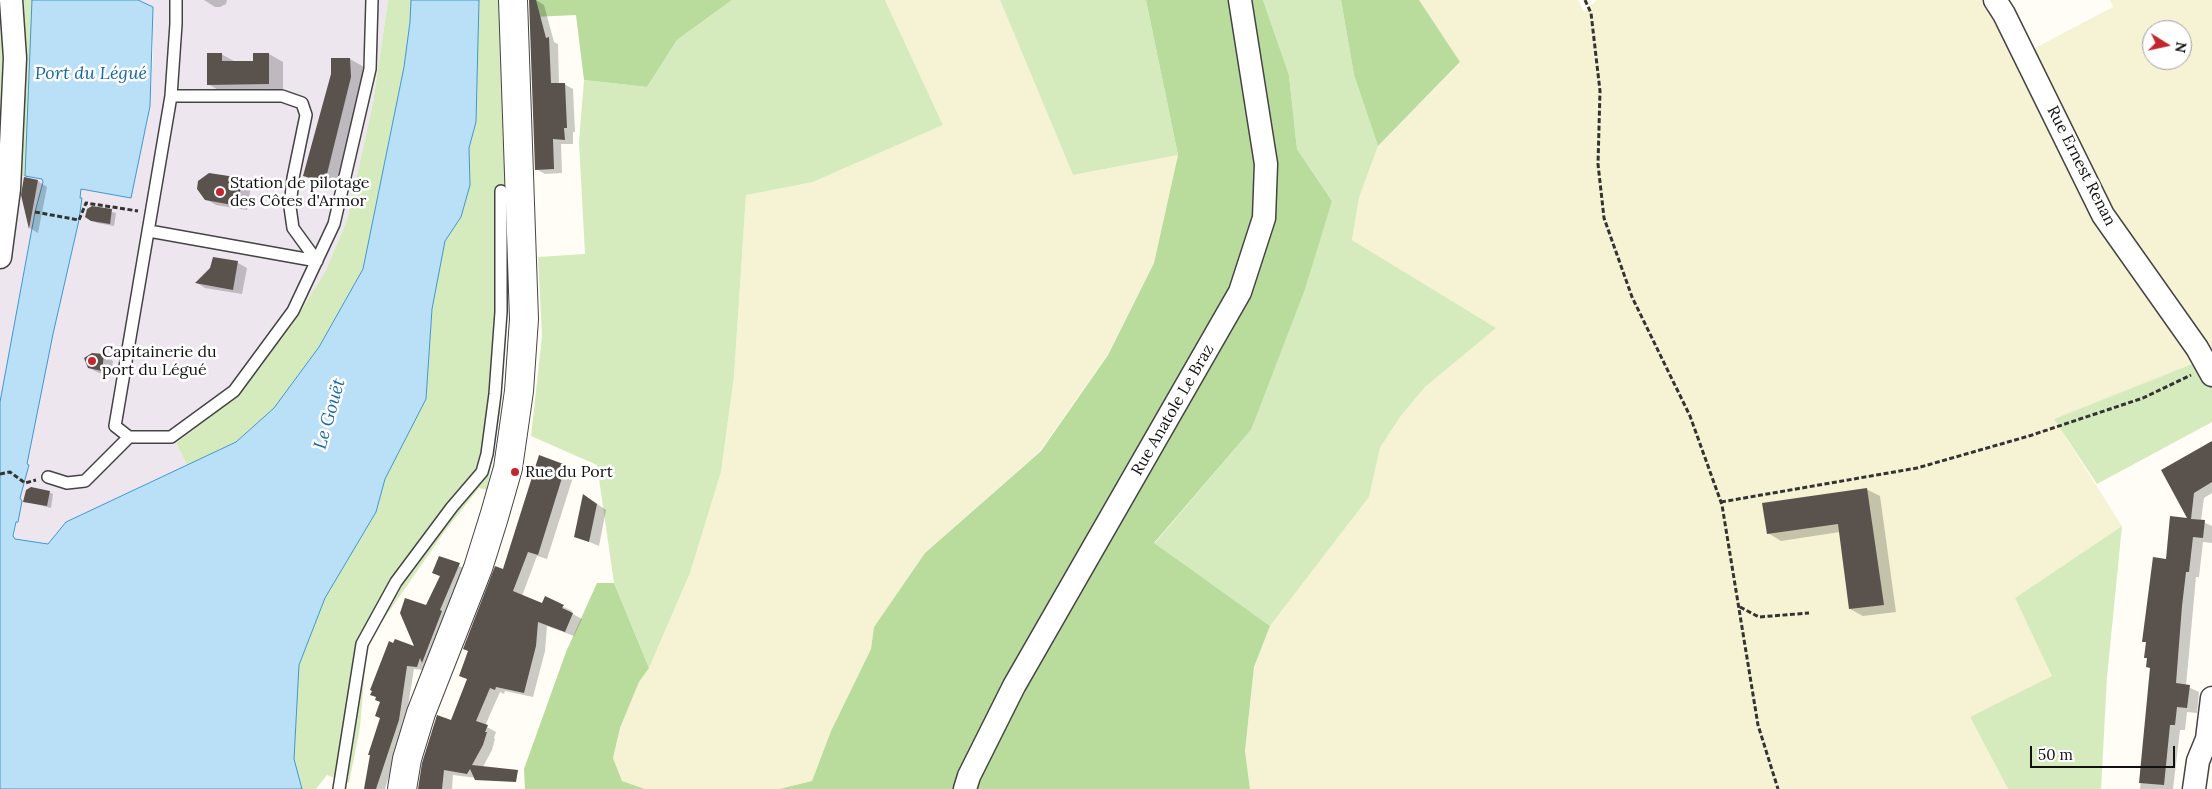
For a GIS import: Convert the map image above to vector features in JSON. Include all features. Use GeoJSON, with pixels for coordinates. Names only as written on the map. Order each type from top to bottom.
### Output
{"type":"FeatureCollection","features":[{"type":"Feature","properties":{"kind":"street"},"geometry":{"type":"LineString","coordinates":[[0,257],[9,189],[15,58],[11,0]]}},
{"type":"Feature","properties":{"kind":"street"},"geometry":{"type":"LineString","coordinates":[[402,789],[407,759],[421,713],[478,568],[494,517],[508,468],[519,391],[524,319],[513,0]]}},
{"type":"Feature","properties":{"kind":"street","name":"Rue Anatole Le Braz"},"geometry":{"type":"LineString","coordinates":[[965,789],[1014,686],[1240,292],[1264,218],[1266,164],[1240,0]]}},
{"type":"Feature","properties":{"kind":"street","name":"Rue Ernest Renan"},"geometry":{"type":"LineString","coordinates":[[1999,7],[2103,215],[2197,348],[2210,371]]}},
{"type":"Feature","properties":{"kind":"street"},"geometry":{"type":"LineString","coordinates":[[2194,789],[2198,761],[2208,739],[2212,698]]}},
{"type":"Feature","properties":{"kind":"lane"},"geometry":{"type":"LineString","coordinates":[[129,438],[115,426],[171,96],[176,0]]}},
{"type":"Feature","properties":{"kind":"lane"},"geometry":{"type":"LineString","coordinates":[[48,477],[67,483],[85,481],[129,438],[172,436],[234,391],[293,311],[334,224],[370,69],[372,0]]}},
{"type":"Feature","properties":{"kind":"lane"},"geometry":{"type":"LineString","coordinates":[[171,96],[282,96],[302,103],[306,115],[293,178],[290,207],[293,228],[316,261]]}},
{"type":"Feature","properties":{"kind":"lane"},"geometry":{"type":"LineString","coordinates":[[339,789],[362,644],[396,582],[452,507],[482,472],[487,454],[495,394],[501,312],[501,191]]}},
{"type":"Feature","properties":{"kind":"lane"},"geometry":{"type":"LineString","coordinates":[[149,231],[316,261]]}},
{"type":"Feature","properties":{"kind":"path"},"geometry":{"type":"LineString","coordinates":[[1586,0],[1591,13],[1600,91],[1598,164],[1604,218],[1632,297],[1690,416],[1722,505],[1758,726],[1778,789]]}},
{"type":"Feature","properties":{"kind":"path"},"geometry":{"type":"LineString","coordinates":[[35,212],[79,220],[86,203],[151,214]]}},
{"type":"Feature","properties":{"kind":"path"},"geometry":{"type":"LineString","coordinates":[[1722,505],[1721,502],[1776,491],[1880,476],[1916,468],[2029,436],[2143,398],[2210,371]]}},
{"type":"Feature","properties":{"kind":"path"},"geometry":{"type":"LineString","coordinates":[[0,474],[10,472],[25,483],[48,477]]}},
{"type":"Feature","properties":{"kind":"path"},"geometry":{"type":"LineString","coordinates":[[1740,607],[1759,617],[1809,613]]}},
{"type":"Feature","properties":{"kind":"shaded area"},"geometry":{"type":"Polygon","coordinates":[[[138,0],[388,0],[373,103],[347,220],[326,270],[294,322],[231,401],[176,443],[187,465],[66,522],[48,544],[14,539],[20,498],[29,465],[27,464],[53,334],[79,220],[82,199],[80,198],[81,189],[131,198],[150,106],[153,52],[153,7],[138,0]]]}},
{"type":"Feature","properties":{"kind":"shaded area"},"geometry":{"type":"Polygon","coordinates":[[[885,0],[1000,0],[1073,175],[1178,155],[1154,263],[1108,354],[1040,451],[925,553],[874,627],[871,649],[831,731],[812,781],[779,789],[645,789],[622,781],[613,758],[620,728],[639,682],[649,668],[690,573],[721,472],[734,376],[746,194],[813,182],[943,125],[885,0]]]}},
{"type":"Feature","properties":{"kind":"shaded area"},"geometry":{"type":"Polygon","coordinates":[[[1419,0],[1578,0],[1584,12],[1597,0],[1984,0],[1996,16],[2014,59],[2113,7],[2110,0],[2212,0],[2212,359],[2054,419],[2122,526],[2015,598],[2053,676],[1970,717],[2008,789],[1250,789],[1245,751],[1254,667],[1270,626],[1369,497],[1380,448],[1400,417],[1425,387],[1495,328],[1352,240],[1359,198],[1378,146],[1460,63],[1419,0]]]}},
{"type":"Feature","properties":{"kind":"shaded area"},"geometry":{"type":"Polygon","coordinates":[[[25,176],[42,179],[43,182],[35,212],[0,402],[0,212],[5,177],[25,176]]]}},
{"type":"Feature","properties":{"kind":"green space"},"geometry":{"type":"Polygon","coordinates":[[[0,0],[32,0],[32,21],[25,176],[5,177],[0,212],[0,0]]]}},
{"type":"Feature","properties":{"kind":"green space"},"geometry":{"type":"Polygon","coordinates":[[[388,0],[411,0],[410,22],[404,67],[363,269],[319,347],[274,408],[236,442],[187,465],[176,443],[231,401],[294,322],[326,270],[347,220],[373,103],[388,0]]]}},
{"type":"Feature","properties":{"kind":"green space"},"geometry":{"type":"Polygon","coordinates":[[[479,0],[503,0],[509,205],[507,315],[500,413],[487,490],[479,488],[445,531],[367,643],[360,727],[349,783],[327,775],[316,789],[302,789],[294,759],[299,665],[325,598],[376,512],[385,479],[426,399],[432,309],[445,241],[461,217],[470,185],[469,148],[476,122],[479,0]]]}},
{"type":"Feature","properties":{"kind":"green space"},"geometry":{"type":"Polygon","coordinates":[[[531,0],[732,0],[677,40],[647,87],[584,80],[576,15],[533,17],[531,0]]]}},
{"type":"Feature","properties":{"kind":"green space"},"geometry":{"type":"Polygon","coordinates":[[[732,0],[885,0],[943,125],[813,182],[746,195],[734,376],[721,472],[690,573],[649,668],[614,583],[597,465],[531,436],[542,336],[538,257],[585,254],[579,142],[584,80],[647,87],[677,40],[732,0]]]}},
{"type":"Feature","properties":{"kind":"green space"},"geometry":{"type":"Polygon","coordinates":[[[1000,0],[1146,0],[1178,155],[1073,175],[1000,0]]]}},
{"type":"Feature","properties":{"kind":"green space"},"geometry":{"type":"Polygon","coordinates":[[[1146,0],[1263,0],[1289,75],[1297,149],[1332,201],[1305,289],[1251,430],[1154,543],[1270,626],[1254,667],[1245,751],[1250,789],[779,789],[812,781],[831,731],[871,649],[874,627],[925,553],[1041,451],[1108,355],[1154,263],[1178,155],[1146,0]]]}},
{"type":"Feature","properties":{"kind":"green space"},"geometry":{"type":"Polygon","coordinates":[[[1263,0],[1341,0],[1354,75],[1378,146],[1359,198],[1352,240],[1496,328],[1425,387],[1400,417],[1380,448],[1369,497],[1270,626],[1154,544],[1251,430],[1332,201],[1297,149],[1289,75],[1263,0]]]}},
{"type":"Feature","properties":{"kind":"green space"},"geometry":{"type":"Polygon","coordinates":[[[1341,0],[1419,0],[1460,62],[1378,146],[1354,75],[1341,0]]]}},
{"type":"Feature","properties":{"kind":"green space"},"geometry":{"type":"Polygon","coordinates":[[[2210,357],[2212,359],[2212,422],[2097,484],[2054,419],[2210,357]]]}},
{"type":"Feature","properties":{"kind":"green space"},"geometry":{"type":"Polygon","coordinates":[[[2122,526],[2107,677],[2101,789],[2008,789],[1970,717],[2052,676],[2015,598],[2122,526]]]}},
{"type":"Feature","properties":{"kind":"green space"},"geometry":{"type":"Polygon","coordinates":[[[597,583],[614,583],[649,668],[639,682],[620,728],[613,758],[622,781],[645,789],[525,789],[524,769],[566,652],[597,583]]]}},
{"type":"Feature","properties":{"kind":"water"},"geometry":{"type":"Polygon","coordinates":[[[32,0],[138,0],[153,7],[150,106],[131,198],[81,189],[80,198],[82,198],[79,220],[53,334],[27,464],[29,465],[20,498],[22,501],[13,536],[15,539],[48,544],[66,522],[236,442],[274,408],[319,347],[363,269],[404,67],[411,0],[479,0],[476,122],[469,148],[470,185],[461,217],[445,241],[432,309],[426,399],[385,479],[376,512],[325,598],[299,665],[294,759],[302,789],[0,789],[0,402],[35,212],[43,182],[42,179],[25,176],[32,0]]]}},
{"type":"Feature","properties":{"kind":"building"},"geometry":{"type":"Polygon","coordinates":[[[529,0],[536,0],[546,38],[549,37],[551,83],[565,83],[567,128],[564,128],[565,140],[553,139],[554,169],[535,170],[529,0]]]}},
{"type":"Feature","properties":{"kind":"building"},"geometry":{"type":"Polygon","coordinates":[[[207,53],[222,53],[222,61],[253,61],[253,53],[269,53],[269,84],[207,85],[207,53]]]}},
{"type":"Feature","properties":{"kind":"building"},"geometry":{"type":"Polygon","coordinates":[[[331,58],[350,58],[351,77],[325,182],[303,176],[331,74],[331,58]]]}},
{"type":"Feature","properties":{"kind":"building","name":"Station de pilotage des Côtes d'Armor"},"geometry":{"type":"Polygon","coordinates":[[[209,173],[242,178],[238,206],[205,200],[197,189],[198,181],[209,173]]]}},
{"type":"Feature","properties":{"kind":"building"},"geometry":{"type":"Polygon","coordinates":[[[24,177],[38,180],[29,229],[21,195],[24,177]]]}},
{"type":"Feature","properties":{"kind":"building"},"geometry":{"type":"Polygon","coordinates":[[[92,206],[112,209],[110,224],[91,221],[85,217],[87,209],[92,206]]]}},
{"type":"Feature","properties":{"kind":"building"},"geometry":{"type":"Polygon","coordinates":[[[213,257],[238,261],[233,290],[195,283],[210,268],[213,257]]]}},
{"type":"Feature","properties":{"kind":"building","name":"Capitainerie du port du Légué"},"geometry":{"type":"Polygon","coordinates":[[[92,353],[104,354],[102,371],[88,368],[84,358],[92,353]]]}},
{"type":"Feature","properties":{"kind":"building"},"geometry":{"type":"Polygon","coordinates":[[[2212,441],[2212,482],[2194,493],[2191,519],[2205,520],[2203,538],[2193,537],[2189,572],[2186,572],[2182,606],[2176,683],[2190,685],[2187,708],[2177,707],[2175,725],[2170,725],[2164,785],[2139,783],[2150,668],[2146,667],[2147,658],[2144,658],[2146,642],[2142,642],[2153,557],[2166,559],[2170,516],[2187,518],[2161,470],[2212,441]]]}},
{"type":"Feature","properties":{"kind":"building"},"geometry":{"type":"Polygon","coordinates":[[[539,455],[566,465],[538,555],[528,552],[513,591],[542,603],[545,596],[564,605],[562,608],[573,613],[565,632],[538,622],[536,646],[524,693],[496,687],[495,690],[490,688],[476,721],[488,725],[485,732],[487,732],[483,745],[472,765],[518,770],[516,782],[475,780],[470,769],[467,774],[444,770],[442,789],[418,789],[422,763],[437,715],[451,720],[467,679],[459,676],[468,651],[463,649],[495,566],[503,569],[539,455]]]}},
{"type":"Feature","properties":{"kind":"building"},"geometry":{"type":"Polygon","coordinates":[[[31,487],[50,491],[47,506],[23,502],[26,490],[31,487]]]}},
{"type":"Feature","properties":{"kind":"building"},"geometry":{"type":"Polygon","coordinates":[[[1867,488],[1884,605],[1849,609],[1838,524],[1767,534],[1762,503],[1867,488]]]}},
{"type":"Feature","properties":{"kind":"building"},"geometry":{"type":"Polygon","coordinates":[[[583,494],[597,504],[589,542],[574,537],[583,494]]]}},
{"type":"Feature","properties":{"kind":"building"},"geometry":{"type":"Polygon","coordinates":[[[439,556],[460,563],[440,610],[442,611],[422,663],[420,658],[417,667],[407,666],[399,720],[376,789],[364,789],[370,755],[368,755],[380,718],[375,716],[380,702],[375,700],[376,697],[370,695],[372,691],[370,690],[389,641],[393,643],[395,639],[414,646],[400,613],[405,598],[426,605],[440,576],[432,573],[439,556]]]}},
{"type":"Feature","properties":{"kind":"place","name":"Station de pilotage des Côtes d'Armor"},"geometry":{"type":"Point","coordinates":[220,192]}},
{"type":"Feature","properties":{"kind":"place","name":"Capitainerie du port du Légué"},"geometry":{"type":"Point","coordinates":[92,361]}},
{"type":"Feature","properties":{"kind":"place","name":"Rue du Port"},"geometry":{"type":"Point","coordinates":[515,472]}},
{"type":"Feature","properties":{"kind":"water label","name":"Port du Légué"},"geometry":{"type":"Point","coordinates":[91,74]}},
{"type":"Feature","properties":{"kind":"water label","name":"Le Gouët"},"geometry":{"type":"Point","coordinates":[330,414]}}]}
